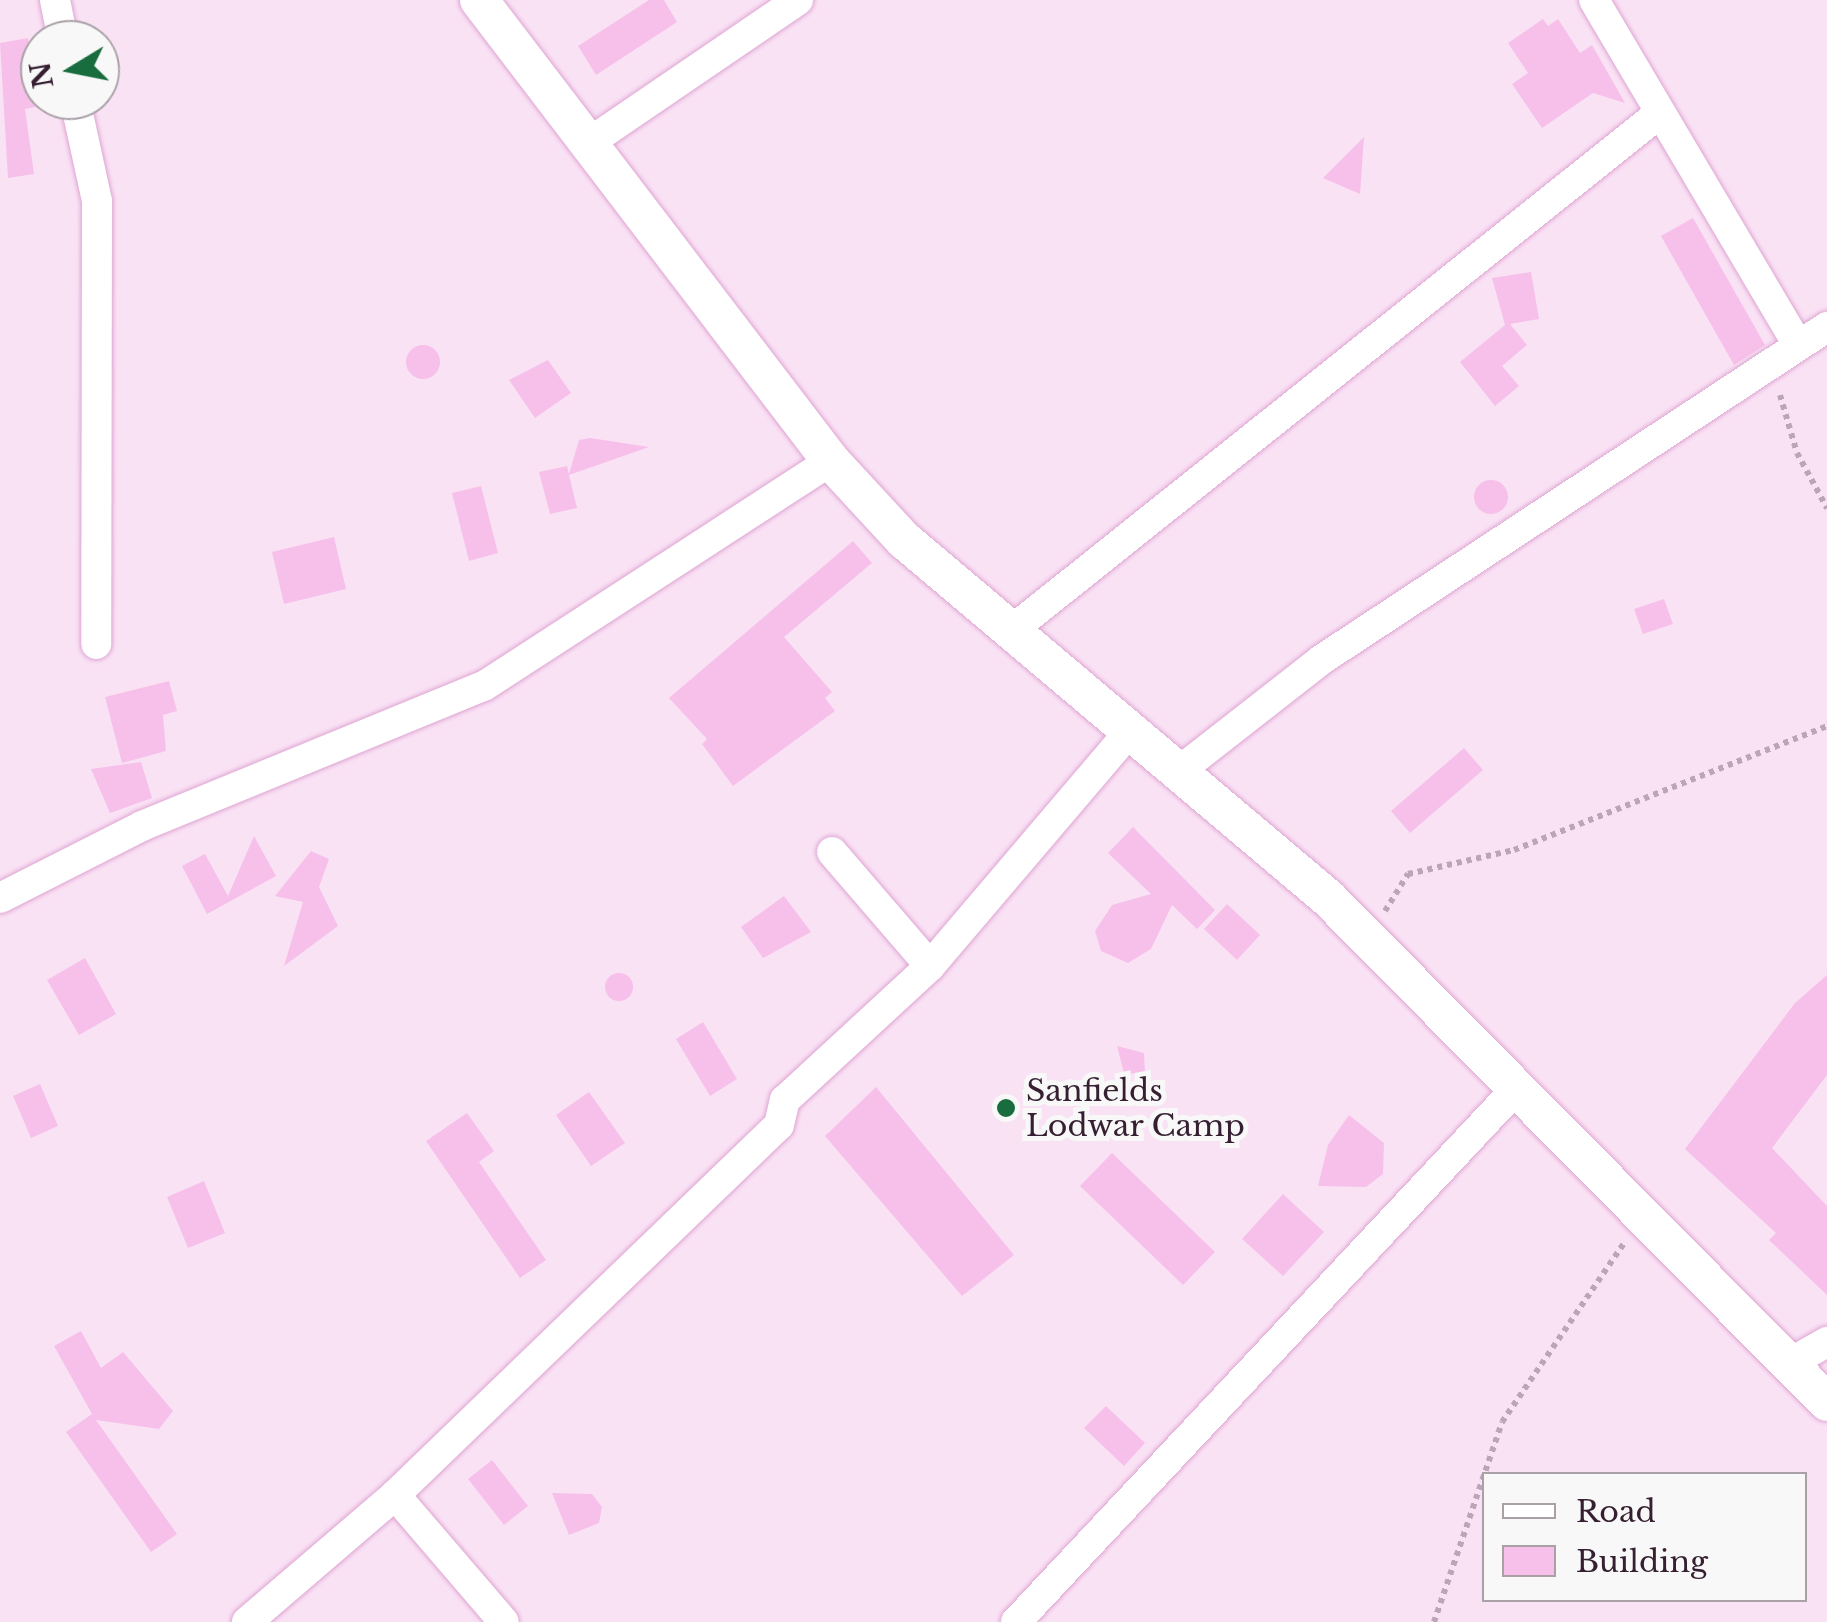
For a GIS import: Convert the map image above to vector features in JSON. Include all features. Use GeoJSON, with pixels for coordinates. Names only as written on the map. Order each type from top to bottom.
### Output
{"type":"FeatureCollection","features":[{"type":"Feature","properties":{"kind":"street"},"geometry":{"type":"LineString","coordinates":[[479,0],[831,460],[904,540],[1130,731],[1183,768],[1369,938],[1646,1211],[1827,1402]]}},
{"type":"Feature","properties":{"kind":"street"},"geometry":{"type":"LineString","coordinates":[[590,142],[798,0]]}},
{"type":"Feature","properties":{"kind":"street"},"geometry":{"type":"LineString","coordinates":[[1594,0],[1656,116],[1798,343]]}},
{"type":"Feature","properties":{"kind":"street"},"geometry":{"type":"LineString","coordinates":[[1012,630],[1656,116]]}},
{"type":"Feature","properties":{"kind":"street"},"geometry":{"type":"LineString","coordinates":[[79,120],[96,202],[96,644]]}},
{"type":"Feature","properties":{"kind":"street"},"geometry":{"type":"LineString","coordinates":[[1183,768],[1321,660],[1827,327]]}},
{"type":"Feature","properties":{"kind":"street"},"geometry":{"type":"LineString","coordinates":[[0,898],[142,826],[484,686],[831,460]]}},
{"type":"Feature","properties":{"kind":"street"},"geometry":{"type":"LineString","coordinates":[[247,1622],[395,1496],[779,1125],[785,1100],[930,966],[1130,731]]}},
{"type":"Feature","properties":{"kind":"street"},"geometry":{"type":"LineString","coordinates":[[832,852],[930,966]]}},
{"type":"Feature","properties":{"kind":"street"},"geometry":{"type":"LineString","coordinates":[[1016,1622],[1518,1088]]}},
{"type":"Feature","properties":{"kind":"street"},"geometry":{"type":"LineString","coordinates":[[1790,1363],[1827,1342]]}},
{"type":"Feature","properties":{"kind":"street"},"geometry":{"type":"LineString","coordinates":[[395,1496],[504,1622]]}},
{"type":"Feature","properties":{"kind":"path"},"geometry":{"type":"LineString","coordinates":[[1771,363],[1796,453],[1827,508]]}},
{"type":"Feature","properties":{"kind":"path"},"geometry":{"type":"LineString","coordinates":[[1369,938],[1408,874],[1514,850],[1827,726]]}},
{"type":"Feature","properties":{"kind":"path"},"geometry":{"type":"LineString","coordinates":[[1485,1472],[1502,1422],[1646,1211]]}},
{"type":"Feature","properties":{"kind":"path"},"geometry":{"type":"LineString","coordinates":[[1434,1622],[1482,1481]]}},
{"type":"Feature","properties":{"kind":"building"},"geometry":{"type":"Polygon","coordinates":[[[649,0],[664,0],[677,22],[596,75],[578,46],[649,0]]]}},
{"type":"Feature","properties":{"kind":"building"},"geometry":{"type":"Polygon","coordinates":[[[1543,19],[1548,26],[1558,19],[1580,53],[1592,45],[1625,103],[1593,93],[1542,128],[1512,84],[1528,73],[1508,43],[1543,19]]]}},
{"type":"Feature","properties":{"kind":"building"},"geometry":{"type":"Polygon","coordinates":[[[20,39],[20,120],[27,120],[34,174],[8,178],[0,43],[20,39]]]}},
{"type":"Feature","properties":{"kind":"building"},"geometry":{"type":"Polygon","coordinates":[[[1364,137],[1360,194],[1323,178],[1364,137]]]}},
{"type":"Feature","properties":{"kind":"building"},"geometry":{"type":"Polygon","coordinates":[[[1693,218],[1765,345],[1734,365],[1661,236],[1693,218]]]}},
{"type":"Feature","properties":{"kind":"building"},"geometry":{"type":"Polygon","coordinates":[[[1531,272],[1539,319],[1510,324],[1527,345],[1502,366],[1519,386],[1495,406],[1460,362],[1505,325],[1492,278],[1531,272]]]}},
{"type":"Feature","properties":{"kind":"building"},"geometry":{"type":"Polygon","coordinates":[[[423,345],[435,350],[440,362],[435,374],[423,379],[411,374],[406,362],[411,350],[423,345]]]}},
{"type":"Feature","properties":{"kind":"building"},"geometry":{"type":"Polygon","coordinates":[[[548,360],[571,393],[535,418],[509,380],[548,360]]]}},
{"type":"Feature","properties":{"kind":"building"},"geometry":{"type":"Polygon","coordinates":[[[590,438],[649,447],[569,475],[577,508],[550,514],[539,472],[567,466],[569,474],[579,440],[590,438]]]}},
{"type":"Feature","properties":{"kind":"building"},"geometry":{"type":"Polygon","coordinates":[[[1491,480],[1503,485],[1508,497],[1503,509],[1491,514],[1479,509],[1474,497],[1479,485],[1491,480]]]}},
{"type":"Feature","properties":{"kind":"building"},"geometry":{"type":"Polygon","coordinates":[[[481,486],[498,553],[469,561],[452,493],[481,486]]]}},
{"type":"Feature","properties":{"kind":"building"},"geometry":{"type":"Polygon","coordinates":[[[334,537],[346,589],[284,604],[272,552],[334,537]]]}},
{"type":"Feature","properties":{"kind":"building"},"geometry":{"type":"Polygon","coordinates":[[[853,541],[872,563],[784,637],[832,692],[825,698],[835,711],[733,786],[702,744],[707,739],[669,698],[853,541]]]}},
{"type":"Feature","properties":{"kind":"building"},"geometry":{"type":"Polygon","coordinates":[[[1664,599],[1673,624],[1643,634],[1634,609],[1664,599]]]}},
{"type":"Feature","properties":{"kind":"building"},"geometry":{"type":"Polygon","coordinates":[[[169,681],[177,711],[163,715],[166,751],[122,763],[105,697],[169,681]]]}},
{"type":"Feature","properties":{"kind":"building"},"geometry":{"type":"Polygon","coordinates":[[[1464,748],[1483,770],[1410,833],[1391,811],[1464,748]]]}},
{"type":"Feature","properties":{"kind":"building"},"geometry":{"type":"Polygon","coordinates":[[[141,762],[152,798],[110,813],[91,769],[141,762]]]}},
{"type":"Feature","properties":{"kind":"building"},"geometry":{"type":"Polygon","coordinates":[[[1133,827],[1215,910],[1197,929],[1172,905],[1151,949],[1128,963],[1101,951],[1095,931],[1112,905],[1151,894],[1108,853],[1133,827]]]}},
{"type":"Feature","properties":{"kind":"building"},"geometry":{"type":"Polygon","coordinates":[[[254,836],[276,876],[207,914],[182,866],[205,854],[228,896],[254,836]]]}},
{"type":"Feature","properties":{"kind":"building"},"geometry":{"type":"Polygon","coordinates":[[[311,851],[329,859],[319,887],[338,926],[284,966],[303,902],[275,896],[311,851]]]}},
{"type":"Feature","properties":{"kind":"building"},"geometry":{"type":"Polygon","coordinates":[[[784,896],[811,932],[763,958],[741,927],[784,896]]]}},
{"type":"Feature","properties":{"kind":"building"},"geometry":{"type":"Polygon","coordinates":[[[1227,904],[1260,935],[1237,960],[1204,929],[1227,904]]]}},
{"type":"Feature","properties":{"kind":"building"},"geometry":{"type":"Polygon","coordinates":[[[85,958],[116,1014],[79,1035],[47,980],[85,958]]]}},
{"type":"Feature","properties":{"kind":"building"},"geometry":{"type":"Polygon","coordinates":[[[619,973],[629,977],[633,987],[629,997],[619,1001],[609,997],[605,987],[609,977],[619,973]]]}},
{"type":"Feature","properties":{"kind":"building"},"geometry":{"type":"Polygon","coordinates":[[[1827,975],[1827,1075],[1772,1148],[1827,1206],[1827,1295],[1769,1240],[1776,1233],[1685,1149],[1795,1003],[1827,975]]]}},
{"type":"Feature","properties":{"kind":"building"},"geometry":{"type":"Polygon","coordinates":[[[703,1022],[737,1079],[710,1096],[676,1039],[703,1022]]]}},
{"type":"Feature","properties":{"kind":"building"},"geometry":{"type":"Polygon","coordinates":[[[1117,1046],[1144,1053],[1145,1074],[1124,1073],[1117,1046]]]}},
{"type":"Feature","properties":{"kind":"building"},"geometry":{"type":"Polygon","coordinates":[[[40,1084],[58,1126],[31,1138],[13,1096],[40,1084]]]}},
{"type":"Feature","properties":{"kind":"building"},"geometry":{"type":"Polygon","coordinates":[[[876,1087],[1014,1255],[962,1296],[825,1136],[876,1087]]]}},
{"type":"Feature","properties":{"kind":"building"},"geometry":{"type":"Polygon","coordinates":[[[589,1092],[625,1143],[591,1166],[556,1115],[589,1092]]]}},
{"type":"Feature","properties":{"kind":"building"},"geometry":{"type":"Polygon","coordinates":[[[467,1113],[494,1151],[479,1162],[546,1260],[520,1278],[426,1141],[467,1113]]]}},
{"type":"Feature","properties":{"kind":"building"},"geometry":{"type":"Polygon","coordinates":[[[1349,1115],[1384,1143],[1383,1174],[1366,1187],[1318,1186],[1328,1145],[1349,1115]]]}},
{"type":"Feature","properties":{"kind":"building"},"geometry":{"type":"Polygon","coordinates":[[[1112,1153],[1215,1252],[1183,1285],[1080,1186],[1112,1153]]]}},
{"type":"Feature","properties":{"kind":"building"},"geometry":{"type":"Polygon","coordinates":[[[204,1181],[225,1233],[188,1248],[167,1197],[204,1181]]]}},
{"type":"Feature","properties":{"kind":"building"},"geometry":{"type":"Polygon","coordinates":[[[1283,1194],[1324,1232],[1283,1276],[1242,1239],[1283,1194]]]}},
{"type":"Feature","properties":{"kind":"building"},"geometry":{"type":"Polygon","coordinates":[[[81,1331],[101,1368],[123,1352],[173,1411],[159,1429],[96,1420],[177,1534],[151,1552],[66,1432],[92,1414],[54,1346],[81,1331]]]}},
{"type":"Feature","properties":{"kind":"building"},"geometry":{"type":"Polygon","coordinates":[[[1106,1406],[1145,1443],[1124,1466],[1084,1428],[1106,1406]]]}},
{"type":"Feature","properties":{"kind":"building"},"geometry":{"type":"Polygon","coordinates":[[[492,1460],[528,1506],[504,1525],[468,1479],[492,1460]]]}},
{"type":"Feature","properties":{"kind":"building"},"geometry":{"type":"Polygon","coordinates":[[[552,1493],[592,1494],[602,1507],[599,1523],[569,1535],[552,1493]]]}},
{"type":"Feature","properties":{"kind":"place","name":"Sanfields Lodwar Camp"},"geometry":{"type":"Point","coordinates":[1006,1108]}}]}
